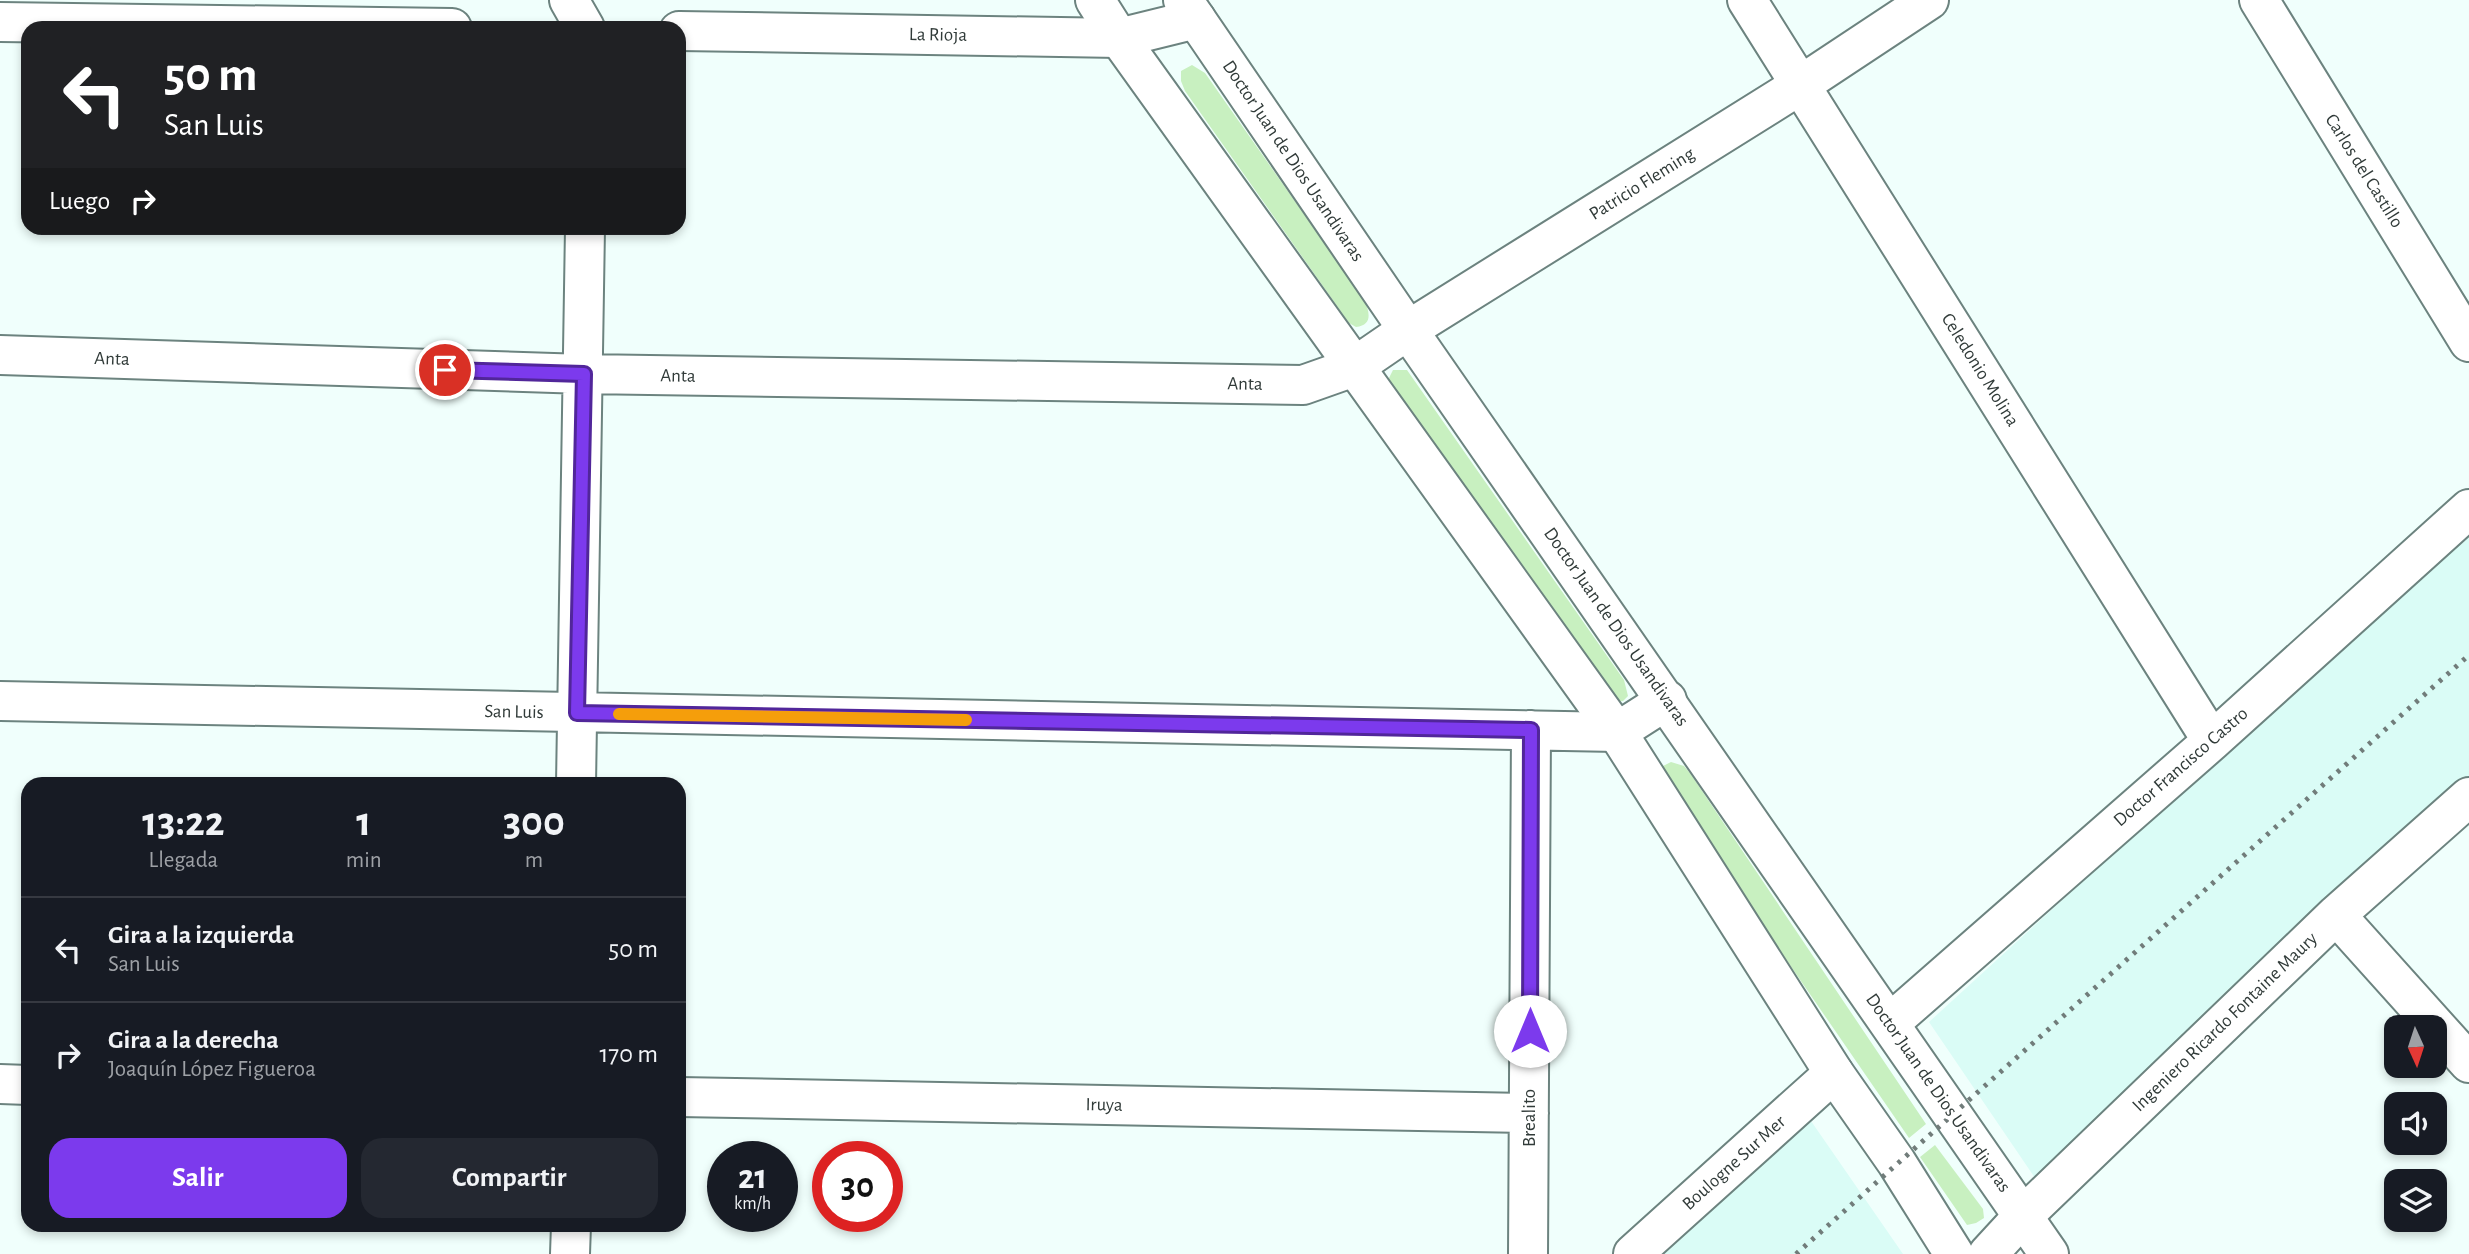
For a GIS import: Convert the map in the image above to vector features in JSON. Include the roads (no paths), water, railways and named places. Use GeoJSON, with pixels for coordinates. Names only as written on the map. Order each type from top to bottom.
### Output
{"type":"FeatureCollection","features":[{"type":"Feature","properties":{"kind":"street"},"geometry":{"type":"LineString","coordinates":[[569,0],[581,21]]}},
{"type":"Feature","properties":{"kind":"street"},"geometry":{"type":"LineString","coordinates":[[1095,0],[1119,38],[1616,732],[1834,1073],[1897,1163],[1954,1254]]}},
{"type":"Feature","properties":{"kind":"street","name":"Celedonio Molina"},"geometry":{"type":"LineString","coordinates":[[1747,0],[2211,741]]}},
{"type":"Feature","properties":{"kind":"street","name":"Patricio Fleming"},"geometry":{"type":"LineString","coordinates":[[1354,367],[1408,330],[1802,84],[1929,0]]}},
{"type":"Feature","properties":{"kind":"street","name":"Carlos del Castillo"},"geometry":{"type":"LineString","coordinates":[[2259,0],[2469,342]]}},
{"type":"Feature","properties":{"kind":"street","name":"La Rioja"},"geometry":{"type":"LineString","coordinates":[[686,31],[1119,38],[1189,10]]}},
{"type":"Feature","properties":{"kind":"street","name":"Doctor Juan de Dios Usandivaras"},"geometry":{"type":"LineString","coordinates":[[1189,10],[2049,1254]]}},
{"type":"Feature","properties":{"kind":"street"},"geometry":{"type":"LineString","coordinates":[[0,22],[21,22]]}},
{"type":"Feature","properties":{"kind":"street"},"geometry":{"type":"LineString","coordinates":[[576,777],[585,235]]}},
{"type":"Feature","properties":{"kind":"street","name":"Anta"},"geometry":{"type":"LineString","coordinates":[[0,355],[584,374],[1303,385],[1354,367]]}},
{"type":"Feature","properties":{"kind":"street","name":"Doctor Francisco Castro"},"geometry":{"type":"LineString","coordinates":[[1890,1023],[2211,741],[2469,509]]}},
{"type":"Feature","properties":{"kind":"street"},"geometry":{"type":"LineString","coordinates":[[1616,732],[1667,700]]}},
{"type":"Feature","properties":{"kind":"street","name":"San Luis"},"geometry":{"type":"LineString","coordinates":[[0,701],[1616,732]]}},
{"type":"Feature","properties":{"kind":"street","name":"Brealito"},"geometry":{"type":"LineString","coordinates":[[1528,1254],[1531,730]]}},
{"type":"Feature","properties":{"kind":"street","name":"Ingeniero Ricardo Fontaine Maury"},"geometry":{"type":"LineString","coordinates":[[1988,1254],[2023,1216],[2336,915],[2469,797]]}},
{"type":"Feature","properties":{"kind":"street"},"geometry":{"type":"LineString","coordinates":[[2336,915],[2469,1063]]}},
{"type":"Feature","properties":{"kind":"street","name":"Boulogne Sur Mer"},"geometry":{"type":"LineString","coordinates":[[1633,1254],[1834,1073]]}},
{"type":"Feature","properties":{"kind":"street"},"geometry":{"type":"LineString","coordinates":[[0,1084],[21,1085]]}},
{"type":"Feature","properties":{"kind":"street","name":"Iruya"},"geometry":{"type":"LineString","coordinates":[[686,1097],[1530,1112]]}},
{"type":"Feature","properties":{"kind":"street"},"geometry":{"type":"LineString","coordinates":[[570,1254],[571,1232]]}},
{"type":"Feature","properties":{"kind":"railway"},"geometry":{"type":"LineString","coordinates":[[1796,1254],[2469,655]]}}]}
